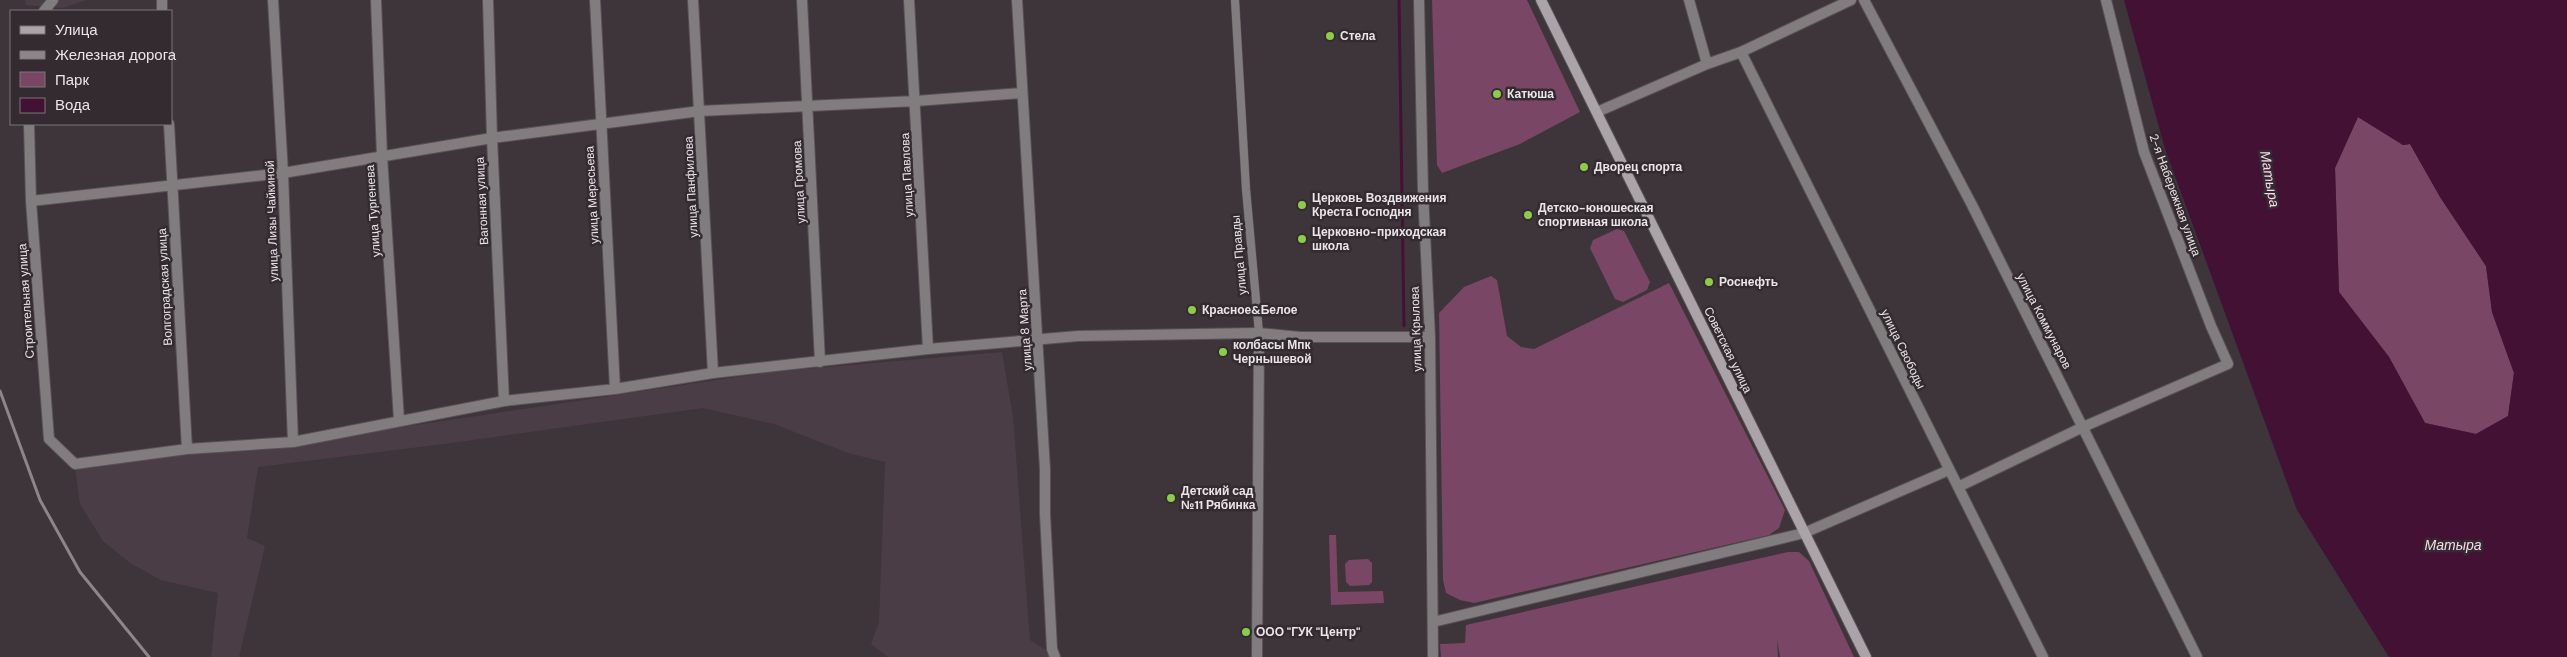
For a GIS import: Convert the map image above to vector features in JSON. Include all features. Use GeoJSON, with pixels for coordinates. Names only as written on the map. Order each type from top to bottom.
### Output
{"type":"FeatureCollection","features":[{"type":"Feature","properties":{"kind":"main road","name":"Советская улица"},"geometry":{"type":"LineString","coordinates":[[1541,0],[1866,657]]}},
{"type":"Feature","properties":{"kind":"street","name":"улица Лизы Чайкиной"},"geometry":{"type":"LineString","coordinates":[[273,0],[283,173],[293,442]]}},
{"type":"Feature","properties":{"kind":"street","name":"улица Тургенева"},"geometry":{"type":"LineString","coordinates":[[376,0],[382,156],[399,420]]}},
{"type":"Feature","properties":{"kind":"street","name":"Вагонная улица"},"geometry":{"type":"LineString","coordinates":[[488,0],[492,138],[504,401]]}},
{"type":"Feature","properties":{"kind":"street","name":"улица Мересьева"},"geometry":{"type":"LineString","coordinates":[[595,0],[600,124],[616,389]]}},
{"type":"Feature","properties":{"kind":"street","name":"улица Панфилова"},"geometry":{"type":"LineString","coordinates":[[693,0],[713,373]]}},
{"type":"Feature","properties":{"kind":"street","name":"улица Громова"},"geometry":{"type":"LineString","coordinates":[[802,0],[820,362]]}},
{"type":"Feature","properties":{"kind":"street","name":"улица Павлова"},"geometry":{"type":"LineString","coordinates":[[909,0],[928,349]]}},
{"type":"Feature","properties":{"kind":"street","name":"улица 8 Марта"},"geometry":{"type":"LineString","coordinates":[[1017,0],[1021,93],[1038,339],[1052,649],[1055,657]]}},
{"type":"Feature","properties":{"kind":"street","name":"улица Правды"},"geometry":{"type":"LineString","coordinates":[[1235,0],[1246,189],[1260,333],[1257,657]]}},
{"type":"Feature","properties":{"kind":"street","name":"улица Крылова"},"geometry":{"type":"LineString","coordinates":[[1419,0],[1423,192],[1430,337],[1433,657]]}},
{"type":"Feature","properties":{"kind":"street"},"geometry":{"type":"LineString","coordinates":[[1689,0],[1707,64]]}},
{"type":"Feature","properties":{"kind":"street"},"geometry":{"type":"LineString","coordinates":[[1598,112],[1707,64],[1741,52],[1851,0]]}},
{"type":"Feature","properties":{"kind":"street","name":"улица Коммунаров"},"geometry":{"type":"LineString","coordinates":[[1864,0],[1972,205],[2196,657]]}},
{"type":"Feature","properties":{"kind":"street","name":"2-я Набережная улица"},"geometry":{"type":"LineString","coordinates":[[2083,427],[2228,364],[2210,326],[2144,152],[2106,0]]}},
{"type":"Feature","properties":{"kind":"street","name":"улица Свободы"},"geometry":{"type":"LineString","coordinates":[[1741,52],[2043,657]]}},
{"type":"Feature","properties":{"kind":"street"},"geometry":{"type":"LineString","coordinates":[[31,200],[283,173],[492,138],[700,110],[916,101],[1021,93]]}},
{"type":"Feature","properties":{"kind":"street","name":"Строительная улица"},"geometry":{"type":"LineString","coordinates":[[29,125],[31,200],[49,440],[75,464],[187,449]]}},
{"type":"Feature","properties":{"kind":"street","name":"Волгоградская улица"},"geometry":{"type":"LineString","coordinates":[[169,125],[187,449]]}},
{"type":"Feature","properties":{"kind":"street"},"geometry":{"type":"LineString","coordinates":[[187,449],[293,442],[504,401],[616,389],[713,373],[1038,339],[1260,333],[1300,337],[1430,337]]}},
{"type":"Feature","properties":{"kind":"street"},"geometry":{"type":"LineString","coordinates":[[1958,487],[2083,427]]}},
{"type":"Feature","properties":{"kind":"street"},"geometry":{"type":"LineString","coordinates":[[1433,622],[1804,533],[1949,470]]}},
{"type":"Feature","properties":{"kind":"shaded area"},"geometry":{"type":"Polygon","coordinates":[[[25,0],[86,0],[63,8],[26,5],[25,0]]]}},
{"type":"Feature","properties":{"kind":"shaded area"},"geometry":{"type":"Polygon","coordinates":[[[1002,352],[1013,417],[1030,640],[1057,657],[888,657],[871,644],[879,622],[885,462],[848,453],[774,424],[703,408],[444,444],[258,467],[247,538],[265,546],[239,657],[211,657],[218,593],[161,580],[130,563],[103,541],[80,504],[75,468],[416,425],[770,372],[1002,352]]]}},
{"type":"Feature","properties":{"kind":"green space"},"geometry":{"type":"Polygon","coordinates":[[[1432,0],[1527,0],[1580,112],[1520,144],[1442,173],[1437,165],[1432,0]]]}},
{"type":"Feature","properties":{"kind":"green space"},"geometry":{"type":"Polygon","coordinates":[[[2358,117],[2403,145],[2410,144],[2440,197],[2486,266],[2492,312],[2514,373],[2508,416],[2476,434],[2425,423],[2389,357],[2339,292],[2335,168],[2358,117]]]}},
{"type":"Feature","properties":{"kind":"green space"},"geometry":{"type":"Polygon","coordinates":[[[1617,229],[1624,231],[1650,282],[1647,290],[1623,302],[1615,299],[1590,248],[1593,240],[1617,229]]]}},
{"type":"Feature","properties":{"kind":"green space"},"geometry":{"type":"Polygon","coordinates":[[[1491,276],[1497,280],[1507,336],[1521,347],[1534,349],[1669,283],[1785,510],[1779,528],[1769,535],[1474,603],[1460,600],[1446,593],[1443,580],[1439,313],[1464,287],[1491,276]]]}},
{"type":"Feature","properties":{"kind":"green space"},"geometry":{"type":"Polygon","coordinates":[[[1329,535],[1336,535],[1338,592],[1383,591],[1384,603],[1331,605],[1329,535]]]}},
{"type":"Feature","properties":{"kind":"green space"},"geometry":{"type":"Polygon","coordinates":[[[1788,552],[1799,552],[1809,561],[1854,657],[1780,657],[1777,639],[1778,657],[1441,657],[1440,644],[1465,643],[1466,625],[1788,552]]]}},
{"type":"Feature","properties":{"kind":"green space"},"geometry":{"type":"Polygon","coordinates":[[[1368,559],[1372,563],[1372,582],[1369,585],[1350,586],[1346,582],[1345,564],[1349,560],[1368,559]]]}},
{"type":"Feature","properties":{"kind":"water","name":"Матыра"},"geometry":{"type":"Polygon","coordinates":[[[2124,0],[2567,0],[2567,657],[2389,657],[2297,510],[2165,149],[2124,0]],[[2358,117],[2335,168],[2339,292],[2389,357],[2425,423],[2476,434],[2508,416],[2514,373],[2492,312],[2486,266],[2440,197],[2410,144],[2403,145],[2358,117]]]}},
{"type":"Feature","properties":{"kind":"waterway"},"geometry":{"type":"LineString","coordinates":[[1399,0],[1404,326]]}},
{"type":"Feature","properties":{"kind":"railway"},"geometry":{"type":"LineString","coordinates":[[0,391],[40,500],[80,572],[149,657]]}},
{"type":"Feature","properties":{"kind":"place","name":"Стела"},"geometry":{"type":"Point","coordinates":[1330,36]}},
{"type":"Feature","properties":{"kind":"place","name":"Катюша"},"geometry":{"type":"Point","coordinates":[1497,94]}},
{"type":"Feature","properties":{"kind":"place","name":"Дворец спорта"},"geometry":{"type":"Point","coordinates":[1584,167]}},
{"type":"Feature","properties":{"kind":"place","name":"Церковь Воздвижения Креста Господня"},"geometry":{"type":"Point","coordinates":[1302,205]}},
{"type":"Feature","properties":{"kind":"place","name":"Детско-юношеская спортивная школа"},"geometry":{"type":"Point","coordinates":[1528,215]}},
{"type":"Feature","properties":{"kind":"place","name":"Церковно-приходская школа"},"geometry":{"type":"Point","coordinates":[1302,239]}},
{"type":"Feature","properties":{"kind":"place","name":"Роснефть"},"geometry":{"type":"Point","coordinates":[1709,282]}},
{"type":"Feature","properties":{"kind":"place","name":"Красное&Белое"},"geometry":{"type":"Point","coordinates":[1192,310]}},
{"type":"Feature","properties":{"kind":"place","name":"колбасы Мпк Чернышевой"},"geometry":{"type":"Point","coordinates":[1223,352]}},
{"type":"Feature","properties":{"kind":"place","name":"Детский сад №11 Рябинка"},"geometry":{"type":"Point","coordinates":[1171,498]}},
{"type":"Feature","properties":{"kind":"place","name":"ООО \"ГУК \"Центр\""},"geometry":{"type":"Point","coordinates":[1246,632]}}]}
